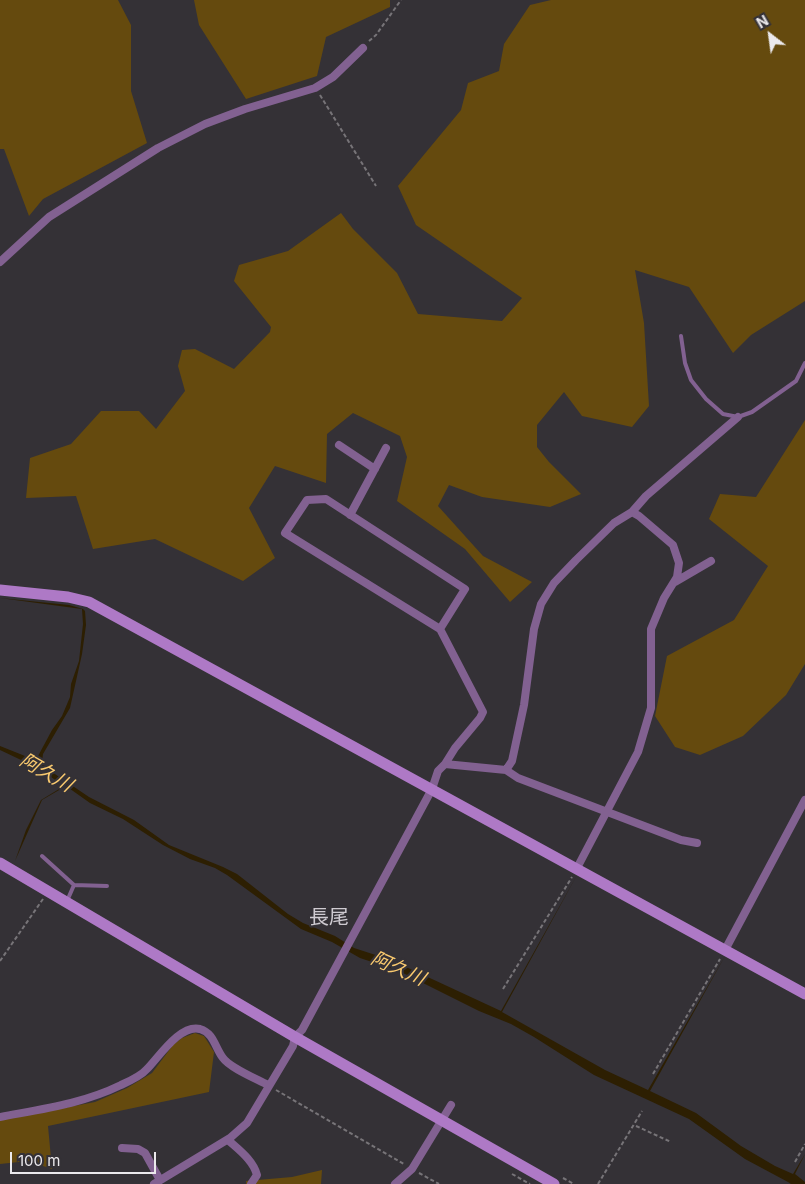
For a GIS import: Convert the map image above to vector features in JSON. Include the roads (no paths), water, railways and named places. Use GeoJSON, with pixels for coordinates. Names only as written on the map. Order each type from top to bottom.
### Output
{"type":"FeatureCollection","features":[{"type":"Feature","properties":{"kind":"street"},"geometry":{"type":"LineString","coordinates":[[0,262],[49,217],[158,148],[205,124],[245,109],[315,88],[333,77],[363,48]]}},
{"type":"Feature","properties":{"kind":"street"},"geometry":{"type":"LineString","coordinates":[[506,770],[512,761],[524,705],[534,628],[541,604],[554,583],[614,523],[632,512],[646,496],[738,416]]}},
{"type":"Feature","properties":{"kind":"street"},"geometry":{"type":"LineString","coordinates":[[339,445],[375,468]]}},
{"type":"Feature","properties":{"kind":"street"},"geometry":{"type":"LineString","coordinates":[[350,515],[386,448]]}},
{"type":"Feature","properties":{"kind":"street"},"geometry":{"type":"LineString","coordinates":[[122,1148],[138,1149],[145,1153],[157,1182],[228,1140],[248,1123],[268,1085],[293,1046],[295,1037],[302,1030],[432,789],[438,771],[483,712],[440,629],[285,533],[307,500],[326,499],[465,589],[440,629]]}},
{"type":"Feature","properties":{"kind":"street"},"geometry":{"type":"LineString","coordinates":[[577,868],[638,752],[651,708],[651,629],[664,598],[677,577],[679,563],[673,545],[632,512]]}},
{"type":"Feature","properties":{"kind":"street"},"geometry":{"type":"LineString","coordinates":[[674,583],[711,560]]}},
{"type":"Feature","properties":{"kind":"street"},"geometry":{"type":"LineString","coordinates":[[0,590],[68,597],[89,602],[805,994]]}},
{"type":"Feature","properties":{"kind":"street"},"geometry":{"type":"LineString","coordinates":[[445,764],[506,770],[518,778],[681,840],[697,843]]}},
{"type":"Feature","properties":{"kind":"street"},"geometry":{"type":"LineString","coordinates":[[725,950],[805,800]]}},
{"type":"Feature","properties":{"kind":"street"},"geometry":{"type":"LineString","coordinates":[[0,863],[295,1037],[554,1184]]}},
{"type":"Feature","properties":{"kind":"street"},"geometry":{"type":"LineString","coordinates":[[0,1117],[85,1100],[102,1094],[145,1072],[177,1036],[189,1030],[198,1029],[207,1033],[215,1042],[223,1059],[268,1085]]}},
{"type":"Feature","properties":{"kind":"street"},"geometry":{"type":"LineString","coordinates":[[396,1184],[412,1169],[451,1105]]}},
{"type":"Feature","properties":{"kind":"street"},"geometry":{"type":"LineString","coordinates":[[228,1140],[251,1162],[255,1169],[257,1175],[251,1184]]}},
{"type":"Feature","properties":{"kind":"lane"},"geometry":{"type":"LineString","coordinates":[[680,336],[685,363],[691,380],[706,399],[722,414],[738,416],[752,412],[796,381],[805,363]]}},
{"type":"Feature","properties":{"kind":"lane"},"geometry":{"type":"LineString","coordinates":[[42,856],[74,885],[107,886]]}},
{"type":"Feature","properties":{"kind":"lane"},"geometry":{"type":"LineString","coordinates":[[67,902],[74,885]]}},
{"type":"Feature","properties":{"kind":"water","name":"阿久川"},"geometry":{"type":"Polygon","coordinates":[[[0,598],[69,605],[83,609],[85,611],[86,625],[82,654],[70,708],[43,754],[42,762],[46,768],[89,797],[134,820],[169,845],[237,874],[288,914],[303,923],[335,936],[354,948],[391,960],[501,1011],[577,875],[502,1012],[605,1070],[648,1090],[725,956],[650,1091],[696,1113],[741,1146],[793,1174],[805,1154],[795,1174],[805,1184],[791,1184],[745,1159],[689,1119],[594,1075],[511,1024],[479,1011],[399,971],[360,958],[332,942],[301,929],[227,875],[163,845],[123,819],[90,803],[66,786],[42,800],[15,861],[26,830],[41,800],[64,786],[38,768],[0,750],[0,746],[35,760],[37,758],[62,716],[70,697],[71,684],[79,661],[83,624],[82,609],[0,598]]]}},
{"type":"Feature","properties":{"kind":"district","name":"長尾"},"geometry":{"type":"Point","coordinates":[329,918]}}]}
